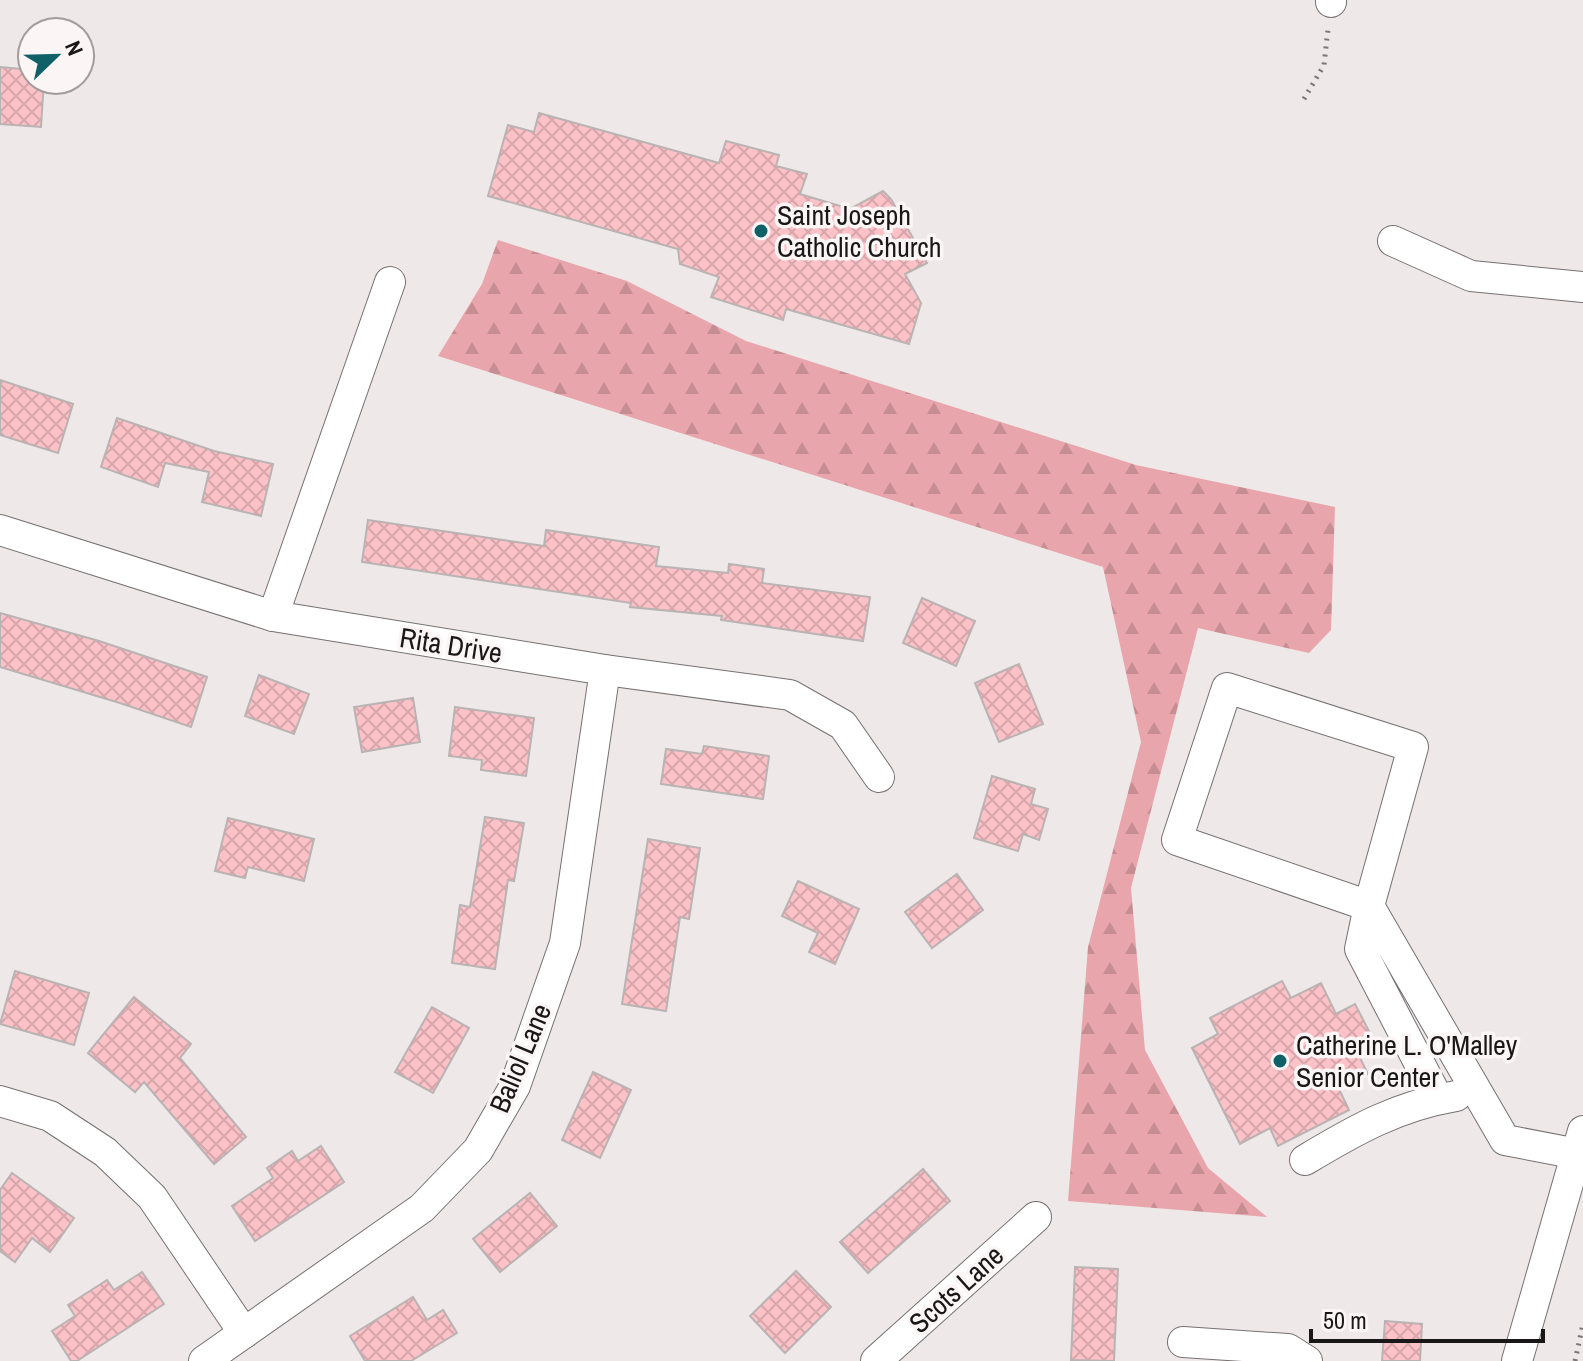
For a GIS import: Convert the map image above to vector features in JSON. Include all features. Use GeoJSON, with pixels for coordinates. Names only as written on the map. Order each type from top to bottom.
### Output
{"type":"FeatureCollection","features":[{"type":"Feature","properties":{"kind":"street"},"geometry":{"type":"LineString","coordinates":[[1393,241],[1471,276],[1583,287]]}},
{"type":"Feature","properties":{"kind":"street"},"geometry":{"type":"LineString","coordinates":[[273,616],[390,282]]}},
{"type":"Feature","properties":{"kind":"street","name":"Rita Drive"},"geometry":{"type":"LineString","coordinates":[[0,530],[273,616],[605,670],[790,695],[843,725],[879,777]]}},
{"type":"Feature","properties":{"kind":"street","name":"Baliol Lane"},"geometry":{"type":"LineString","coordinates":[[204,1361],[422,1208],[478,1150],[515,1086],[565,943],[605,670]]}},
{"type":"Feature","properties":{"kind":"street"},"geometry":{"type":"LineString","coordinates":[[1438,1099],[1360,949],[1369,906],[1413,747],[1227,688],[1177,840],[1369,906],[1505,1140],[1581,1147],[1517,1361]]}},
{"type":"Feature","properties":{"kind":"street"},"geometry":{"type":"LineString","coordinates":[[1305,1160],[1372,1121],[1421,1102],[1478,1093]]}},
{"type":"Feature","properties":{"kind":"street"},"geometry":{"type":"LineString","coordinates":[[0,1101],[50,1116],[105,1152],[152,1197],[244,1333]]}},
{"type":"Feature","properties":{"kind":"street","name":"Scots Lane"},"geometry":{"type":"LineString","coordinates":[[876,1361],[1036,1217]]}},
{"type":"Feature","properties":{"kind":"street"},"geometry":{"type":"LineString","coordinates":[[1183,1342],[1288,1349],[1307,1361]]}},
{"type":"Feature","properties":{"kind":"path"},"geometry":{"type":"LineString","coordinates":[[1304,99],[1324,65],[1331,1]]}},
{"type":"Feature","properties":{"kind":"path"},"geometry":{"type":"LineString","coordinates":[[1575,1361],[1583,1324]]}},
{"type":"Feature","properties":{"kind":"green space"},"geometry":{"type":"Polygon","coordinates":[[[498,240],[627,281],[746,341],[1136,465],[1335,507],[1331,630],[1309,653],[1198,628],[1131,888],[1145,1050],[1208,1168],[1267,1217],[1068,1201],[1088,947],[1141,742],[1103,567],[438,356],[482,284],[498,240]]]}},
{"type":"Feature","properties":{"kind":"building"},"geometry":{"type":"Polygon","coordinates":[[[0,67],[16,68],[16,96],[43,96],[41,127],[0,124],[0,67]]]}},
{"type":"Feature","properties":{"kind":"building","name":"Saint Joseph Catholic Church"},"geometry":{"type":"Polygon","coordinates":[[[539,113],[719,163],[726,141],[779,155],[776,166],[807,174],[800,194],[850,209],[883,191],[891,199],[927,263],[905,274],[921,303],[909,344],[786,309],[783,320],[711,297],[719,277],[680,264],[678,249],[488,196],[508,125],[534,132],[539,113]]]}},
{"type":"Feature","properties":{"kind":"building"},"geometry":{"type":"Polygon","coordinates":[[[0,380],[73,404],[58,453],[0,435],[0,380]]]}},
{"type":"Feature","properties":{"kind":"building"},"geometry":{"type":"Polygon","coordinates":[[[117,418],[214,451],[273,464],[261,516],[202,502],[209,472],[165,463],[158,487],[101,467],[117,418]]]}},
{"type":"Feature","properties":{"kind":"building"},"geometry":{"type":"Polygon","coordinates":[[[368,520],[544,546],[546,530],[659,547],[656,566],[728,573],[729,564],[764,569],[762,583],[870,597],[863,641],[721,620],[722,616],[630,607],[631,603],[362,562],[368,520]]]}},
{"type":"Feature","properties":{"kind":"building"},"geometry":{"type":"Polygon","coordinates":[[[922,598],[975,621],[956,666],[903,643],[922,598]]]}},
{"type":"Feature","properties":{"kind":"building"},"geometry":{"type":"Polygon","coordinates":[[[0,613],[99,641],[207,677],[191,727],[0,667],[0,613]]]}},
{"type":"Feature","properties":{"kind":"building"},"geometry":{"type":"Polygon","coordinates":[[[1019,664],[1043,724],[999,742],[975,683],[1019,664]]]}},
{"type":"Feature","properties":{"kind":"building"},"geometry":{"type":"Polygon","coordinates":[[[259,675],[309,694],[294,734],[245,716],[259,675]]]}},
{"type":"Feature","properties":{"kind":"building"},"geometry":{"type":"Polygon","coordinates":[[[413,698],[420,742],[362,752],[354,707],[413,698]]]}},
{"type":"Feature","properties":{"kind":"building"},"geometry":{"type":"Polygon","coordinates":[[[455,707],[534,718],[526,776],[481,770],[482,760],[449,756],[455,707]]]}},
{"type":"Feature","properties":{"kind":"building"},"geometry":{"type":"Polygon","coordinates":[[[704,746],[769,756],[763,799],[661,784],[666,749],[702,754],[704,746]]]}},
{"type":"Feature","properties":{"kind":"building"},"geometry":{"type":"Polygon","coordinates":[[[992,776],[1035,789],[1031,804],[1048,809],[1039,840],[1023,834],[1018,851],[974,838],[992,776]]]}},
{"type":"Feature","properties":{"kind":"building"},"geometry":{"type":"Polygon","coordinates":[[[485,817],[524,823],[514,881],[508,880],[495,969],[452,963],[460,905],[470,907],[485,817]]]}},
{"type":"Feature","properties":{"kind":"building"},"geometry":{"type":"Polygon","coordinates":[[[228,818],[314,839],[304,881],[248,867],[245,878],[215,871],[228,818]]]}},
{"type":"Feature","properties":{"kind":"building"},"geometry":{"type":"Polygon","coordinates":[[[648,839],[700,848],[689,919],[680,917],[666,1011],[622,1004],[648,839]]]}},
{"type":"Feature","properties":{"kind":"building"},"geometry":{"type":"Polygon","coordinates":[[[957,874],[983,910],[932,948],[905,912],[957,874]]]}},
{"type":"Feature","properties":{"kind":"building"},"geometry":{"type":"Polygon","coordinates":[[[798,881],[859,909],[835,964],[809,952],[818,933],[782,916],[798,881]]]}},
{"type":"Feature","properties":{"kind":"building"},"geometry":{"type":"Polygon","coordinates":[[[15,971],[89,993],[74,1045],[0,1024],[15,971]]]}},
{"type":"Feature","properties":{"kind":"building","name":"Catherine L. O'Malley Senior Center"},"geometry":{"type":"Polygon","coordinates":[[[1282,981],[1291,998],[1321,983],[1336,1014],[1355,1004],[1373,1039],[1355,1048],[1368,1074],[1339,1089],[1349,1110],[1278,1146],[1270,1128],[1240,1144],[1192,1048],[1218,1034],[1210,1018],[1282,981]]]}},
{"type":"Feature","properties":{"kind":"building"},"geometry":{"type":"Polygon","coordinates":[[[134,997],[191,1044],[180,1058],[246,1137],[214,1164],[144,1082],[135,1092],[88,1053],[134,997]]]}},
{"type":"Feature","properties":{"kind":"building"},"geometry":{"type":"Polygon","coordinates":[[[432,1007],[469,1028],[433,1093],[395,1072],[432,1007]]]}},
{"type":"Feature","properties":{"kind":"building"},"geometry":{"type":"Polygon","coordinates":[[[593,1072],[631,1090],[600,1158],[562,1140],[593,1072]]]}},
{"type":"Feature","properties":{"kind":"building"},"geometry":{"type":"Polygon","coordinates":[[[321,1146],[344,1182],[255,1241],[232,1206],[273,1178],[267,1168],[292,1151],[298,1161],[321,1146]]]}},
{"type":"Feature","properties":{"kind":"building"},"geometry":{"type":"Polygon","coordinates":[[[923,1169],[950,1201],[868,1273],[840,1242],[923,1169]]]}},
{"type":"Feature","properties":{"kind":"building"},"geometry":{"type":"Polygon","coordinates":[[[12,1173],[74,1218],[50,1252],[32,1238],[15,1262],[0,1251],[0,1190],[12,1173]]]}},
{"type":"Feature","properties":{"kind":"building"},"geometry":{"type":"Polygon","coordinates":[[[530,1193],[557,1226],[500,1272],[473,1239],[530,1193]]]}},
{"type":"Feature","properties":{"kind":"building"},"geometry":{"type":"Polygon","coordinates":[[[1075,1267],[1118,1269],[1114,1361],[1071,1360],[1075,1267]]]}},
{"type":"Feature","properties":{"kind":"building"},"geometry":{"type":"Polygon","coordinates":[[[796,1271],[831,1307],[785,1353],[750,1316],[796,1271]]]}},
{"type":"Feature","properties":{"kind":"building"},"geometry":{"type":"Polygon","coordinates":[[[142,1272],[164,1304],[77,1361],[71,1361],[52,1331],[75,1316],[68,1305],[107,1280],[114,1290],[142,1272]]]}},
{"type":"Feature","properties":{"kind":"building"},"geometry":{"type":"Polygon","coordinates":[[[413,1297],[427,1320],[443,1310],[457,1333],[411,1361],[365,1361],[350,1336],[413,1297]]]}},
{"type":"Feature","properties":{"kind":"building"},"geometry":{"type":"Polygon","coordinates":[[[1385,1321],[1422,1324],[1420,1361],[1382,1361],[1385,1321]]]}},
{"type":"Feature","properties":{"kind":"place","name":"Saint Joseph Catholic Church"},"geometry":{"type":"Point","coordinates":[761,231]}},
{"type":"Feature","properties":{"kind":"place","name":"Catherine L. O'Malley Senior Center"},"geometry":{"type":"Point","coordinates":[1280,1061]}}]}
